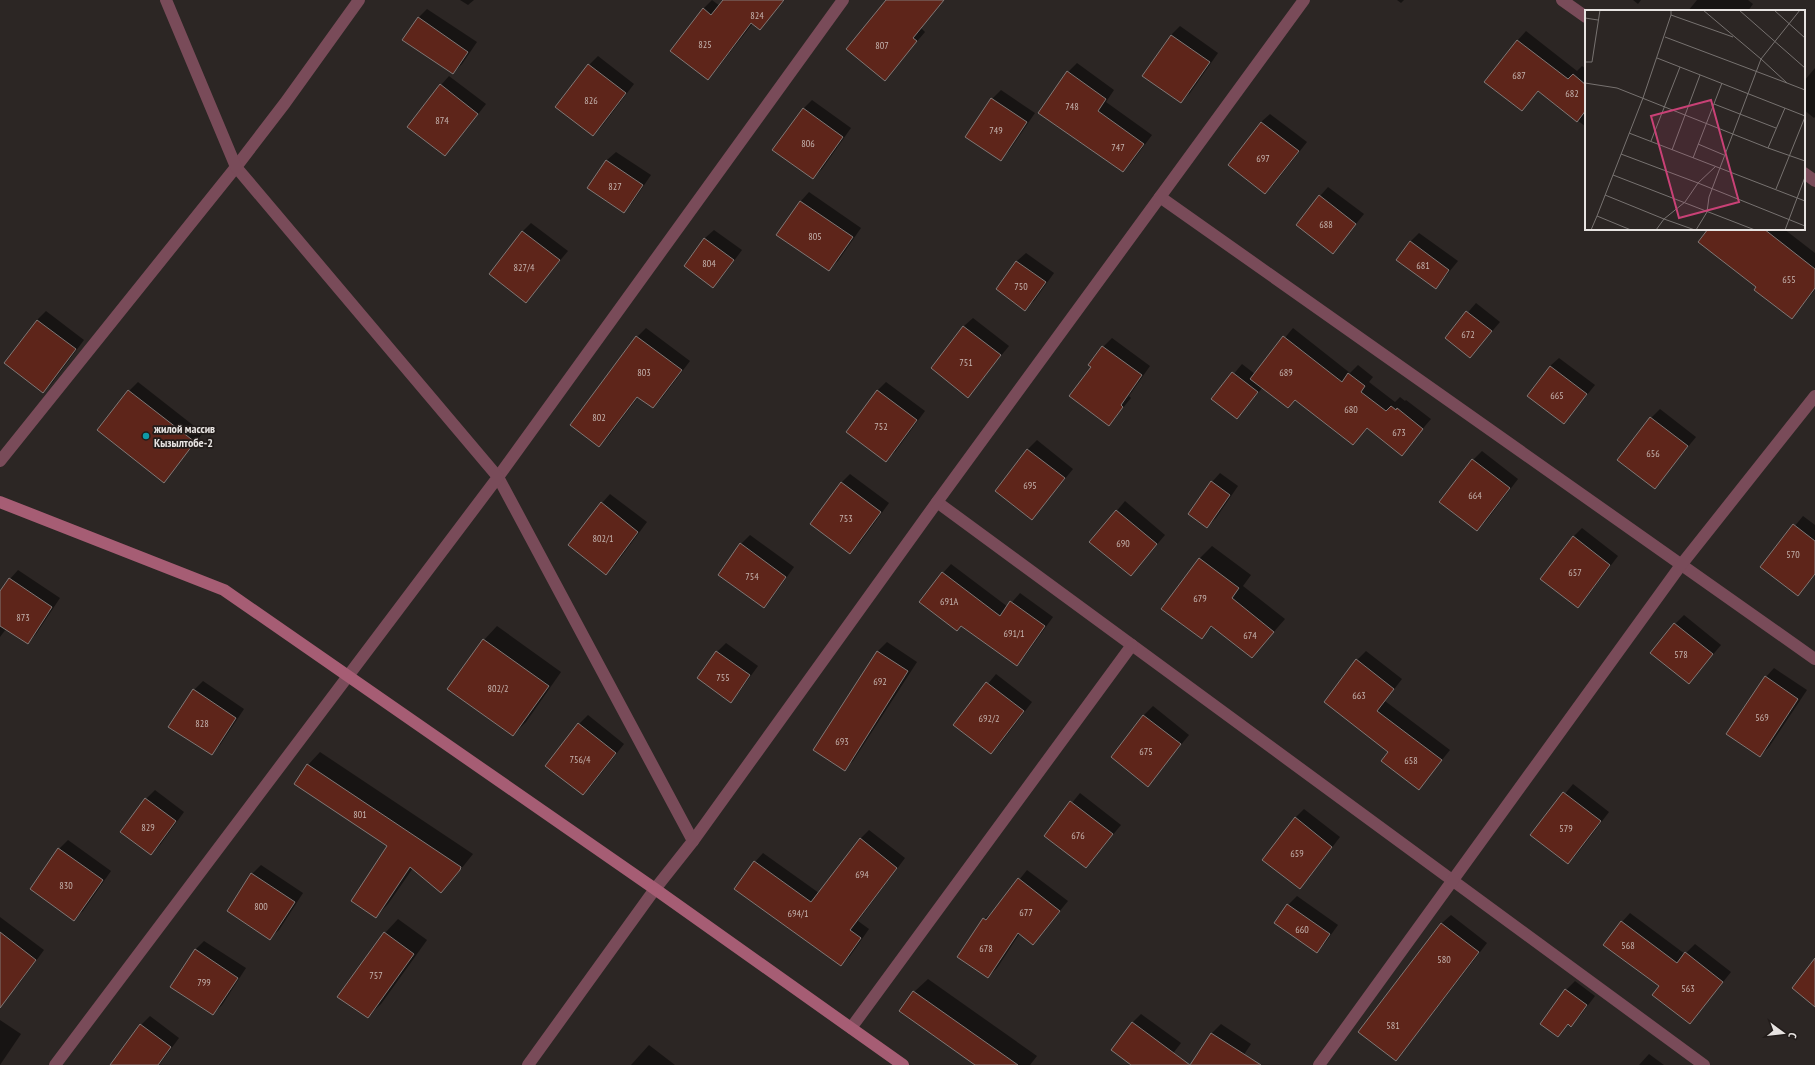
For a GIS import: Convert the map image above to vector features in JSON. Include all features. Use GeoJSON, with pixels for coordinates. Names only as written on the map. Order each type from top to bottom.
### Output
{"type":"FeatureCollection","features":[{"type":"Feature","properties":{"kind":"street"},"geometry":{"type":"LineString","coordinates":[[166,0],[236,167],[498,477],[693,841]]}},
{"type":"Feature","properties":{"kind":"street"},"geometry":{"type":"LineString","coordinates":[[0,461],[236,167],[285,103],[359,0]]}},
{"type":"Feature","properties":{"kind":"street"},"geometry":{"type":"LineString","coordinates":[[55,1065],[498,477],[843,0]]}},
{"type":"Feature","properties":{"kind":"street"},"geometry":{"type":"LineString","coordinates":[[528,1065],[655,889],[693,841],[937,502],[1304,0]]}},
{"type":"Feature","properties":{"kind":"street"},"geometry":{"type":"LineString","coordinates":[[1562,0],[1585,16]]}},
{"type":"Feature","properties":{"kind":"street"},"geometry":{"type":"LineString","coordinates":[[1805,174],[1815,181]]}},
{"type":"Feature","properties":{"kind":"street"},"geometry":{"type":"LineString","coordinates":[[1160,197],[1815,659]]}},
{"type":"Feature","properties":{"kind":"street"},"geometry":{"type":"LineString","coordinates":[[1319,1065],[1681,564],[1815,396]]}},
{"type":"Feature","properties":{"kind":"street"},"geometry":{"type":"LineString","coordinates":[[0,502],[224,590],[655,889],[903,1065]]}},
{"type":"Feature","properties":{"kind":"street"},"geometry":{"type":"LineString","coordinates":[[937,502],[1704,1065]]}},
{"type":"Feature","properties":{"kind":"street"},"geometry":{"type":"LineString","coordinates":[[851,1028],[1132,645]]}},
{"type":"Feature","properties":{"kind":"building"},"geometry":{"type":"Polygon","coordinates":[[[723,0],[784,0],[760,30],[751,23],[708,80],[670,51],[703,8],[711,15],[723,0]]]}},
{"type":"Feature","properties":{"kind":"building"},"geometry":{"type":"Polygon","coordinates":[[[886,0],[944,0],[913,38],[917,41],[885,81],[846,49],[886,0]]]}},
{"type":"Feature","properties":{"kind":"building"},"geometry":{"type":"Polygon","coordinates":[[[418,17],[468,52],[453,74],[402,40],[418,17]]]}},
{"type":"Feature","properties":{"kind":"building"},"geometry":{"type":"Polygon","coordinates":[[[1171,35],[1210,62],[1181,103],[1142,76],[1171,35]]]}},
{"type":"Feature","properties":{"kind":"building"},"geometry":{"type":"Polygon","coordinates":[[[1517,40],[1568,79],[1573,74],[1585,84],[1585,111],[1577,122],[1538,91],[1522,111],[1484,82],[1517,40]]]}},
{"type":"Feature","properties":{"kind":"building"},"geometry":{"type":"Polygon","coordinates":[[[588,64],[626,93],[593,136],[555,107],[588,64]]]}},
{"type":"Feature","properties":{"kind":"building"},"geometry":{"type":"Polygon","coordinates":[[[1067,71],[1106,99],[1098,111],[1144,144],[1123,172],[1038,113],[1067,71]]]}},
{"type":"Feature","properties":{"kind":"building"},"geometry":{"type":"Polygon","coordinates":[[[440,84],[478,114],[445,156],[407,127],[440,84]]]}},
{"type":"Feature","properties":{"kind":"building"},"geometry":{"type":"Polygon","coordinates":[[[991,98],[1027,122],[1001,161],[965,137],[991,98]]]}},
{"type":"Feature","properties":{"kind":"building"},"geometry":{"type":"Polygon","coordinates":[[[803,108],[843,137],[813,179],[772,150],[803,108]]]}},
{"type":"Feature","properties":{"kind":"building"},"geometry":{"type":"Polygon","coordinates":[[[1261,122],[1299,151],[1265,194],[1228,165],[1261,122]]]}},
{"type":"Feature","properties":{"kind":"building"},"geometry":{"type":"Polygon","coordinates":[[[606,160],[643,185],[624,213],[587,188],[606,160]]]}},
{"type":"Feature","properties":{"kind":"building"},"geometry":{"type":"Polygon","coordinates":[[[1319,195],[1356,224],[1333,254],[1296,225],[1319,195]]]}},
{"type":"Feature","properties":{"kind":"building"},"geometry":{"type":"Polygon","coordinates":[[[800,201],[853,237],[829,271],[776,235],[800,201]]]}},
{"type":"Feature","properties":{"kind":"building"},"geometry":{"type":"Polygon","coordinates":[[[1707,230],[1765,230],[1815,269],[1815,288],[1792,319],[1754,290],[1756,287],[1698,242],[1707,230]]]}},
{"type":"Feature","properties":{"kind":"building"},"geometry":{"type":"Polygon","coordinates":[[[522,231],[560,260],[526,303],[489,274],[522,231]]]}},
{"type":"Feature","properties":{"kind":"building"},"geometry":{"type":"Polygon","coordinates":[[[704,238],[734,260],[713,288],[684,266],[704,238]]]}},
{"type":"Feature","properties":{"kind":"building"},"geometry":{"type":"Polygon","coordinates":[[[1410,241],[1449,270],[1436,289],[1396,260],[1410,241]]]}},
{"type":"Feature","properties":{"kind":"building"},"geometry":{"type":"Polygon","coordinates":[[[1016,261],[1046,282],[1025,311],[996,289],[1016,261]]]}},
{"type":"Feature","properties":{"kind":"building"},"geometry":{"type":"Polygon","coordinates":[[[1466,311],[1492,331],[1470,358],[1445,338],[1466,311]]]}},
{"type":"Feature","properties":{"kind":"building"},"geometry":{"type":"Polygon","coordinates":[[[37,320],[76,349],[43,393],[4,363],[37,320]]]}},
{"type":"Feature","properties":{"kind":"building"},"geometry":{"type":"Polygon","coordinates":[[[963,326],[1001,355],[968,398],[931,368],[963,326]]]}},
{"type":"Feature","properties":{"kind":"building"},"geometry":{"type":"Polygon","coordinates":[[[636,336],[682,370],[653,408],[637,397],[599,447],[570,425],[636,336]]]}},
{"type":"Feature","properties":{"kind":"building"},"geometry":{"type":"Polygon","coordinates":[[[1283,336],[1342,382],[1348,373],[1365,386],[1361,392],[1386,411],[1391,406],[1396,410],[1397,408],[1423,429],[1402,456],[1367,428],[1353,445],[1295,400],[1288,408],[1250,379],[1283,336]]]}},
{"type":"Feature","properties":{"kind":"building"},"geometry":{"type":"Polygon","coordinates":[[[1102,346],[1142,375],[1121,405],[1123,407],[1109,426],[1069,396],[1091,367],[1088,365],[1102,346]]]}},
{"type":"Feature","properties":{"kind":"building"},"geometry":{"type":"Polygon","coordinates":[[[1550,366],[1587,394],[1564,424],[1527,396],[1550,366]]]}},
{"type":"Feature","properties":{"kind":"building"},"geometry":{"type":"Polygon","coordinates":[[[1232,372],[1258,392],[1237,419],[1211,399],[1232,372]]]}},
{"type":"Feature","properties":{"kind":"building","name":"жилой массив Кызылтобе-2"},"geometry":{"type":"Polygon","coordinates":[[[128,390],[195,442],[164,483],[97,430],[128,390]]]}},
{"type":"Feature","properties":{"kind":"building"},"geometry":{"type":"Polygon","coordinates":[[[877,390],[917,420],[886,462],[846,432],[877,390]]]}},
{"type":"Feature","properties":{"kind":"building"},"geometry":{"type":"Polygon","coordinates":[[[1650,417],[1688,446],[1655,489],[1617,460],[1650,417]]]}},
{"type":"Feature","properties":{"kind":"building"},"geometry":{"type":"Polygon","coordinates":[[[1027,449],[1065,478],[1032,520],[995,491],[1027,449]]]}},
{"type":"Feature","properties":{"kind":"building"},"geometry":{"type":"Polygon","coordinates":[[[1472,459],[1510,488],[1477,531],[1439,502],[1472,459]]]}},
{"type":"Feature","properties":{"kind":"building"},"geometry":{"type":"Polygon","coordinates":[[[1211,481],[1230,495],[1207,528],[1188,514],[1211,481]]]}},
{"type":"Feature","properties":{"kind":"building"},"geometry":{"type":"Polygon","coordinates":[[[841,482],[881,512],[850,554],[810,524],[841,482]]]}},
{"type":"Feature","properties":{"kind":"building"},"geometry":{"type":"Polygon","coordinates":[[[601,502],[638,532],[606,575],[568,545],[601,502]]]}},
{"type":"Feature","properties":{"kind":"building"},"geometry":{"type":"Polygon","coordinates":[[[1116,510],[1157,544],[1131,576],[1089,542],[1116,510]]]}},
{"type":"Feature","properties":{"kind":"building"},"geometry":{"type":"Polygon","coordinates":[[[1793,524],[1815,541],[1815,574],[1798,596],[1760,567],[1793,524]]]}},
{"type":"Feature","properties":{"kind":"building"},"geometry":{"type":"Polygon","coordinates":[[[1573,536],[1610,565],[1578,608],[1540,579],[1573,536]]]}},
{"type":"Feature","properties":{"kind":"building"},"geometry":{"type":"Polygon","coordinates":[[[740,543],[786,577],[764,608],[718,575],[740,543]]]}},
{"type":"Feature","properties":{"kind":"building"},"geometry":{"type":"Polygon","coordinates":[[[1199,558],[1239,588],[1232,598],[1274,632],[1252,658],[1211,626],[1202,639],[1161,609],[1199,558]]]}},
{"type":"Feature","properties":{"kind":"building"},"geometry":{"type":"Polygon","coordinates":[[[942,572],[1000,616],[1010,601],[1045,626],[1017,666],[961,626],[957,631],[919,602],[942,572]]]}},
{"type":"Feature","properties":{"kind":"building"},"geometry":{"type":"Polygon","coordinates":[[[9,578],[52,607],[28,644],[0,626],[0,591],[9,578]]]}},
{"type":"Feature","properties":{"kind":"building"},"geometry":{"type":"Polygon","coordinates":[[[1674,623],[1713,654],[1689,684],[1650,653],[1674,623]]]}},
{"type":"Feature","properties":{"kind":"building"},"geometry":{"type":"Polygon","coordinates":[[[483,639],[549,686],[513,736],[447,689],[483,639]]]}},
{"type":"Feature","properties":{"kind":"building"},"geometry":{"type":"Polygon","coordinates":[[[716,651],[750,675],[731,703],[697,678],[716,651]]]}},
{"type":"Feature","properties":{"kind":"building"},"geometry":{"type":"Polygon","coordinates":[[[877,651],[908,671],[845,771],[813,750],[877,651]]]}},
{"type":"Feature","properties":{"kind":"building"},"geometry":{"type":"Polygon","coordinates":[[[1356,659],[1394,689],[1377,711],[1442,760],[1419,790],[1381,761],[1388,752],[1324,702],[1356,659]]]}},
{"type":"Feature","properties":{"kind":"building"},"geometry":{"type":"Polygon","coordinates":[[[1765,676],[1798,699],[1760,757],[1726,734],[1765,676]]]}},
{"type":"Feature","properties":{"kind":"building"},"geometry":{"type":"Polygon","coordinates":[[[986,682],[1024,711],[991,754],[953,725],[986,682]]]}},
{"type":"Feature","properties":{"kind":"building"},"geometry":{"type":"Polygon","coordinates":[[[193,689],[236,718],[212,755],[168,727],[193,689]]]}},
{"type":"Feature","properties":{"kind":"building"},"geometry":{"type":"Polygon","coordinates":[[[1143,715],[1181,744],[1148,787],[1111,757],[1143,715]]]}},
{"type":"Feature","properties":{"kind":"building"},"geometry":{"type":"Polygon","coordinates":[[[578,723],[616,753],[583,795],[545,766],[578,723]]]}},
{"type":"Feature","properties":{"kind":"building"},"geometry":{"type":"Polygon","coordinates":[[[307,764],[461,867],[460,870],[441,893],[410,867],[376,918],[351,901],[387,846],[294,784],[307,764]]]}},
{"type":"Feature","properties":{"kind":"building"},"geometry":{"type":"Polygon","coordinates":[[[1563,792],[1601,821],[1568,864],[1530,835],[1563,792]]]}},
{"type":"Feature","properties":{"kind":"building"},"geometry":{"type":"Polygon","coordinates":[[[145,798],[176,821],[151,855],[120,832],[145,798]]]}},
{"type":"Feature","properties":{"kind":"building"},"geometry":{"type":"Polygon","coordinates":[[[1070,801],[1113,834],[1086,868],[1044,836],[1070,801]]]}},
{"type":"Feature","properties":{"kind":"building"},"geometry":{"type":"Polygon","coordinates":[[[1295,817],[1332,847],[1300,889],[1262,860],[1295,817]]]}},
{"type":"Feature","properties":{"kind":"building"},"geometry":{"type":"Polygon","coordinates":[[[860,838],[897,868],[850,930],[861,938],[841,966],[734,889],[754,861],[811,902],[860,838]]]}},
{"type":"Feature","properties":{"kind":"building"},"geometry":{"type":"Polygon","coordinates":[[[58,848],[103,880],[74,921],[30,889],[58,848]]]}},
{"type":"Feature","properties":{"kind":"building"},"geometry":{"type":"Polygon","coordinates":[[[251,873],[295,902],[270,940],[227,911],[251,873]]]}},
{"type":"Feature","properties":{"kind":"building"},"geometry":{"type":"Polygon","coordinates":[[[1018,878],[1060,911],[1033,945],[1018,933],[988,978],[957,957],[983,918],[986,920],[1018,878]]]}},
{"type":"Feature","properties":{"kind":"building"},"geometry":{"type":"Polygon","coordinates":[[[1287,904],[1330,934],[1317,953],[1274,923],[1287,904]]]}},
{"type":"Feature","properties":{"kind":"building"},"geometry":{"type":"Polygon","coordinates":[[[1621,921],[1677,963],[1685,952],[1723,982],[1690,1024],[1652,995],[1659,986],[1603,945],[1621,921]]]}},
{"type":"Feature","properties":{"kind":"building"},"geometry":{"type":"Polygon","coordinates":[[[1441,923],[1479,952],[1396,1061],[1358,1032],[1441,923]]]}},
{"type":"Feature","properties":{"kind":"building"},"geometry":{"type":"Polygon","coordinates":[[[0,932],[36,960],[0,1008],[0,932]]]}},
{"type":"Feature","properties":{"kind":"building"},"geometry":{"type":"Polygon","coordinates":[[[384,932],[414,954],[368,1018],[337,997],[384,932]]]}},
{"type":"Feature","properties":{"kind":"building"},"geometry":{"type":"Polygon","coordinates":[[[195,949],[238,978],[213,1015],[170,987],[195,949]]]}},
{"type":"Feature","properties":{"kind":"building"},"geometry":{"type":"Polygon","coordinates":[[[1815,958],[1815,1007],[1792,988],[1815,958]]]}},
{"type":"Feature","properties":{"kind":"building"},"geometry":{"type":"Polygon","coordinates":[[[1565,989],[1587,1005],[1571,1027],[1568,1024],[1558,1037],[1540,1024],[1565,989]]]}},
{"type":"Feature","properties":{"kind":"building"},"geometry":{"type":"Polygon","coordinates":[[[913,991],[1018,1065],[975,1065],[899,1011],[913,991]]]}},
{"type":"Feature","properties":{"kind":"building"},"geometry":{"type":"Polygon","coordinates":[[[1132,1022],[1190,1065],[1131,1065],[1111,1050],[1132,1022]]]}},
{"type":"Feature","properties":{"kind":"building"},"geometry":{"type":"Polygon","coordinates":[[[140,1024],[171,1047],[158,1065],[110,1065],[140,1024]]]}},
{"type":"Feature","properties":{"kind":"building"},"geometry":{"type":"Polygon","coordinates":[[[1211,1033],[1261,1065],[1190,1065],[1211,1033]]]}},
{"type":"Feature","properties":{"kind":"place","name":"жилой массив Кызылтобе-2"},"geometry":{"type":"Point","coordinates":[146,436]}}]}
